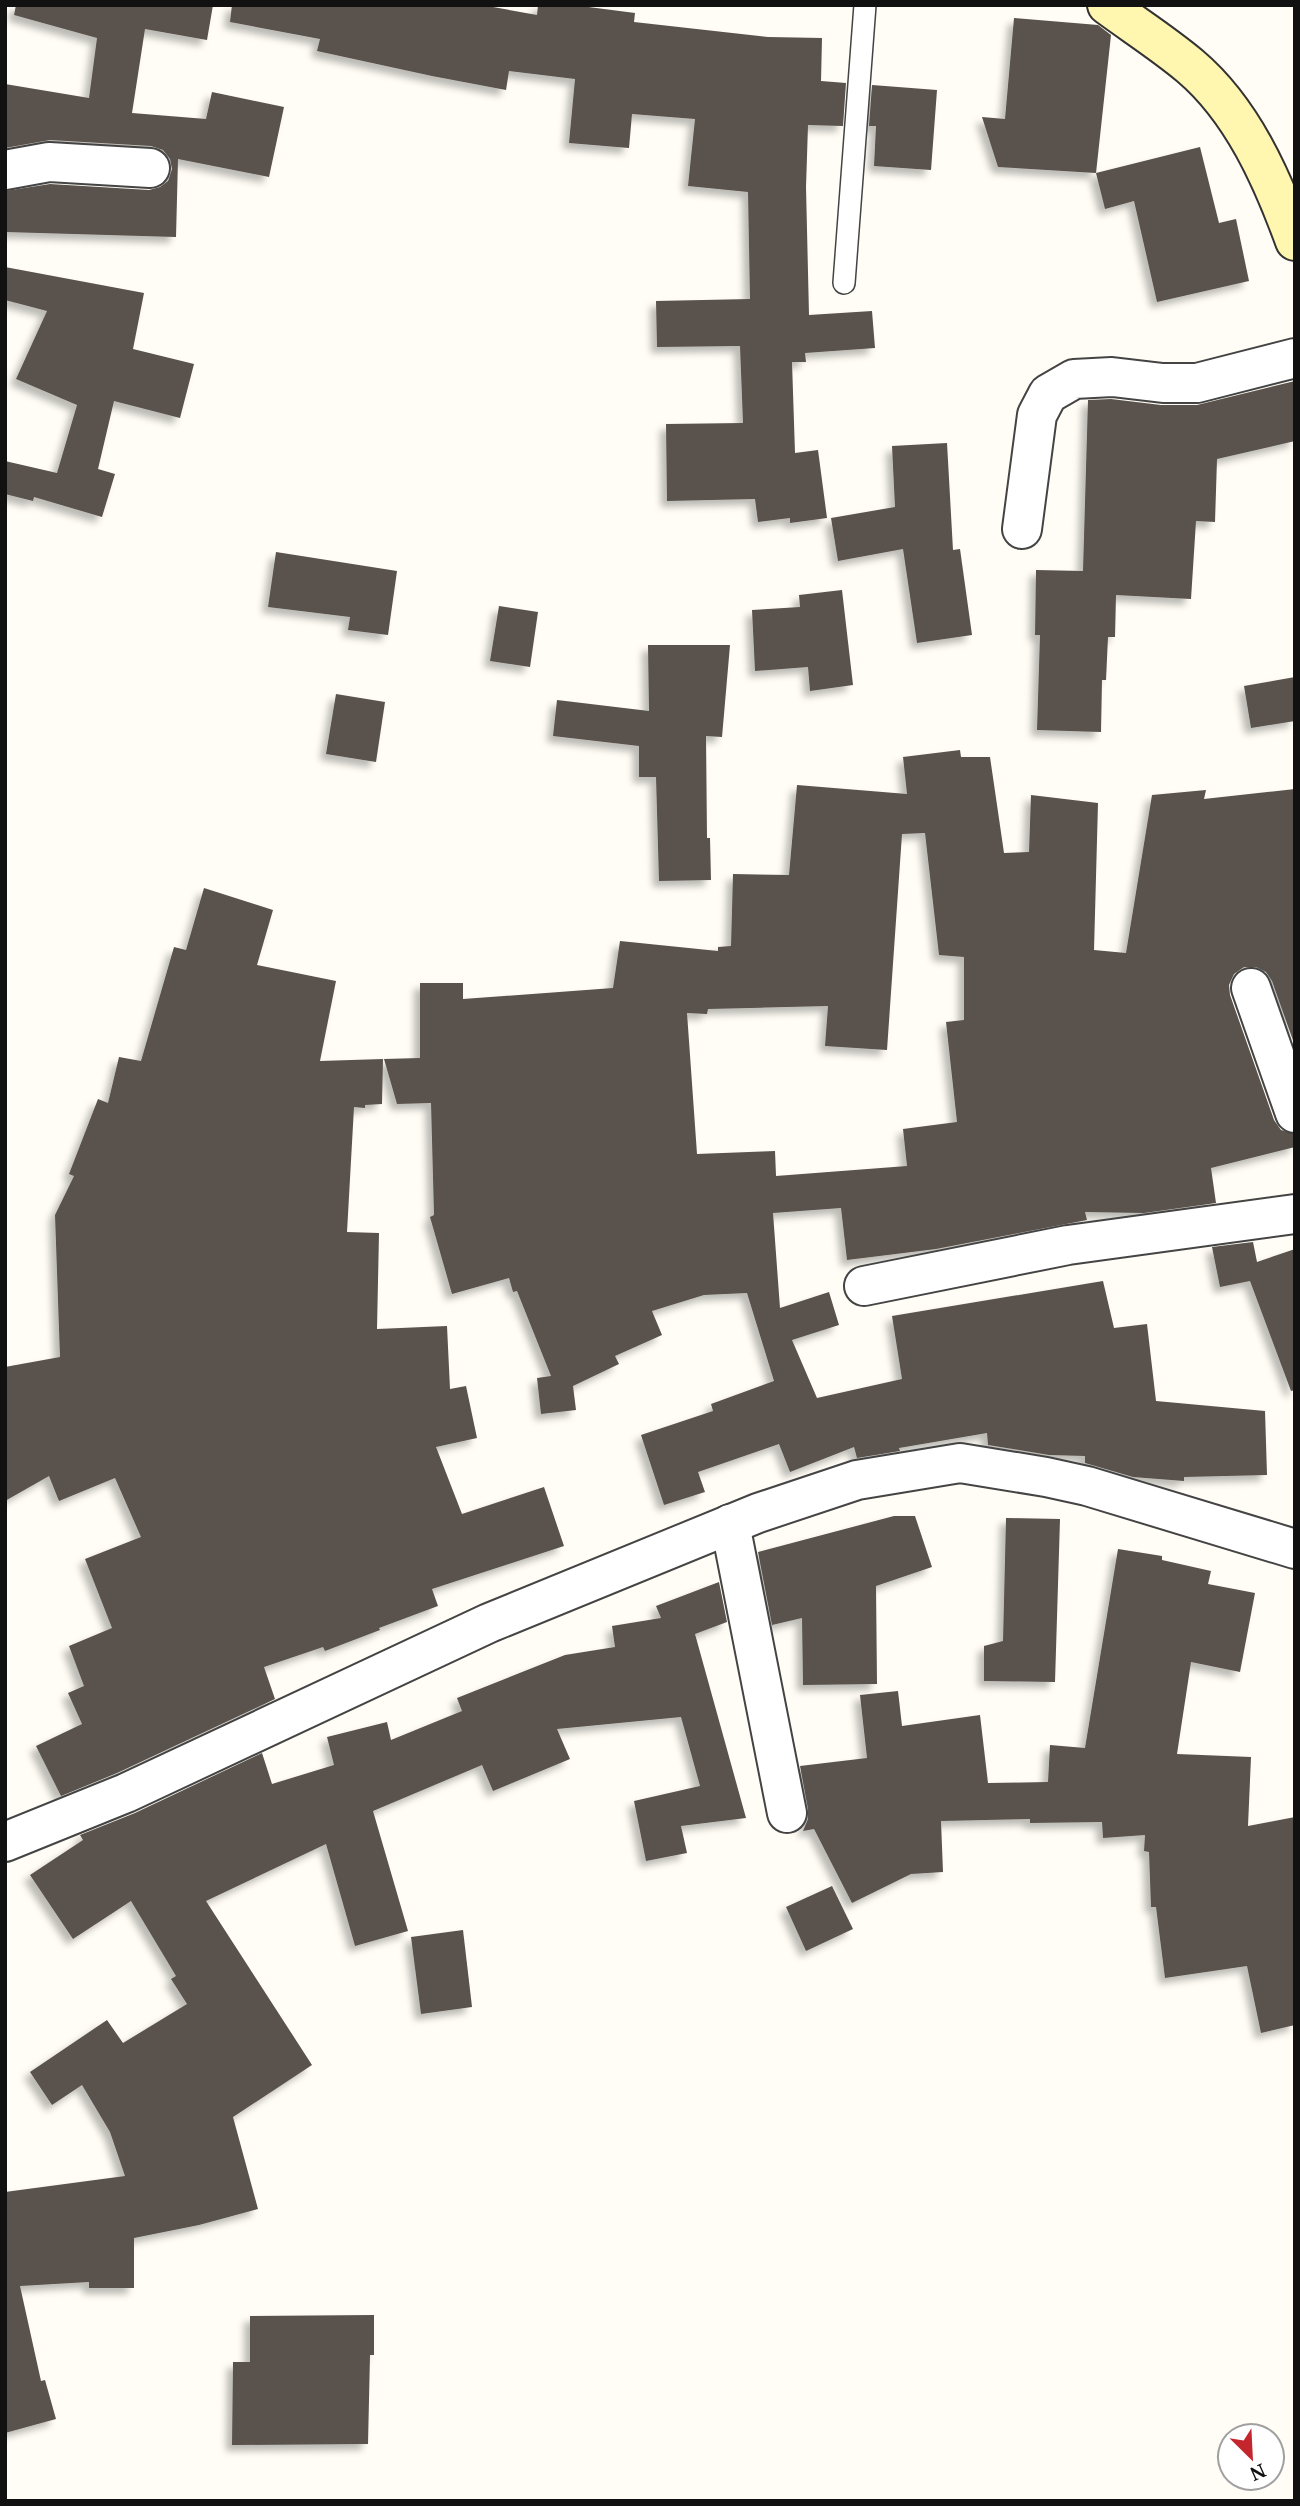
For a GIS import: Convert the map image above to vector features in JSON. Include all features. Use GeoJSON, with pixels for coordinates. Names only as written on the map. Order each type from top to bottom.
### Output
{"type":"FeatureCollection","features":[{"type":"Feature","properties":{"kind":"street"},"geometry":{"type":"LineString","coordinates":[[1107,5],[1191,67],[1227,106],[1259,157],[1295,241]]}},
{"type":"Feature","properties":{"kind":"street"},"geometry":{"type":"LineString","coordinates":[[5,170],[48,162],[150,168]]}},
{"type":"Feature","properties":{"kind":"street"},"geometry":{"type":"LineString","coordinates":[[1022,529],[1037,415],[1048,394],[1074,379],[1112,377],[1163,383],[1198,383],[1295,358]]}},
{"type":"Feature","properties":{"kind":"street"},"geometry":{"type":"LineString","coordinates":[[1251,988],[1295,1114]]}},
{"type":"Feature","properties":{"kind":"street"},"geometry":{"type":"LineString","coordinates":[[864,1286],[1068,1245],[1295,1214]]}},
{"type":"Feature","properties":{"kind":"street"},"geometry":{"type":"LineString","coordinates":[[5,1842],[126,1793],[489,1623],[758,1513],[857,1480],[960,1463],[1087,1486],[1295,1549]]}},
{"type":"Feature","properties":{"kind":"street"},"geometry":{"type":"LineString","coordinates":[[730,1524],[786,1813]]}},
{"type":"Feature","properties":{"kind":"lane"},"geometry":{"type":"LineString","coordinates":[[844,283],[865,5]]}},
{"type":"Feature","properties":{"kind":"building"},"geometry":{"type":"Polygon","coordinates":[[[16,5],[213,5],[207,40],[145,29],[132,113],[206,119],[212,92],[284,107],[269,177],[178,159],[176,237],[5,232],[5,191],[50,184],[149,190],[168,181],[172,169],[170,159],[163,150],[151,146],[50,140],[5,148],[5,84],[89,98],[97,38],[14,15],[16,5]]]}},
{"type":"Feature","properties":{"kind":"building"},"geometry":{"type":"Polygon","coordinates":[[[232,5],[482,5],[537,15],[538,5],[573,5],[635,13],[634,22],[768,37],[822,38],[821,81],[846,83],[843,126],[808,125],[806,187],[809,315],[872,311],[875,348],[805,353],[806,362],[792,362],[795,453],[818,450],[827,518],[790,523],[790,518],[758,522],[755,499],[667,501],[666,424],[743,423],[740,346],[657,347],[656,301],[750,299],[748,192],[688,186],[695,119],[632,114],[629,148],[569,143],[575,79],[509,71],[506,90],[432,76],[317,51],[320,39],[230,22],[232,5]]]}},
{"type":"Feature","properties":{"kind":"building"},"geometry":{"type":"Polygon","coordinates":[[[1014,18],[1098,25],[1111,35],[1096,173],[998,167],[982,117],[1005,119],[1014,18]]]}},
{"type":"Feature","properties":{"kind":"building"},"geometry":{"type":"Polygon","coordinates":[[[872,85],[937,90],[931,170],[874,166],[876,126],[869,126],[872,85]]]}},
{"type":"Feature","properties":{"kind":"building"},"geometry":{"type":"Polygon","coordinates":[[[1200,147],[1219,223],[1236,219],[1249,281],[1157,302],[1134,201],[1105,209],[1096,173],[1200,147]]]}},
{"type":"Feature","properties":{"kind":"building"},"geometry":{"type":"Polygon","coordinates":[[[5,267],[144,293],[133,349],[194,364],[180,418],[114,401],[98,469],[115,474],[102,517],[34,497],[33,501],[5,494],[5,461],[57,473],[77,405],[16,379],[47,311],[5,300],[5,267]]]}},
{"type":"Feature","properties":{"kind":"building"},"geometry":{"type":"Polygon","coordinates":[[[1295,381],[1295,441],[1217,459],[1215,522],[1196,521],[1191,599],[1116,595],[1115,637],[1108,637],[1106,680],[1102,680],[1101,732],[1037,730],[1040,635],[1035,635],[1036,570],[1083,571],[1088,400],[1197,405],[1295,381]]]}},
{"type":"Feature","properties":{"kind":"building"},"geometry":{"type":"Polygon","coordinates":[[[947,443],[953,550],[960,549],[972,635],[917,643],[903,549],[838,561],[831,518],[895,507],[892,446],[947,443]]]}},
{"type":"Feature","properties":{"kind":"building"},"geometry":{"type":"Polygon","coordinates":[[[276,552],[397,571],[388,635],[348,630],[350,617],[268,607],[276,552]]]}},
{"type":"Feature","properties":{"kind":"building"},"geometry":{"type":"Polygon","coordinates":[[[842,590],[853,685],[810,691],[808,667],[755,671],[752,610],[800,607],[799,595],[842,590]]]}},
{"type":"Feature","properties":{"kind":"building"},"geometry":{"type":"Polygon","coordinates":[[[499,606],[538,612],[530,667],[490,661],[499,606]]]}},
{"type":"Feature","properties":{"kind":"building"},"geometry":{"type":"Polygon","coordinates":[[[648,645],[730,645],[722,737],[706,736],[707,838],[710,838],[711,880],[659,881],[656,777],[639,777],[639,746],[553,736],[557,700],[649,711],[648,645]]]}},
{"type":"Feature","properties":{"kind":"building"},"geometry":{"type":"Polygon","coordinates":[[[1295,677],[1295,721],[1251,728],[1244,686],[1295,677]]]}},
{"type":"Feature","properties":{"kind":"building"},"geometry":{"type":"Polygon","coordinates":[[[336,694],[385,702],[376,762],[326,754],[336,694]]]}},
{"type":"Feature","properties":{"kind":"building"},"geometry":{"type":"Polygon","coordinates":[[[960,750],[961,757],[990,757],[1004,853],[1029,852],[1031,795],[1098,803],[1094,950],[1126,953],[1152,795],[1206,790],[1204,799],[1295,789],[1295,1046],[1272,981],[1266,972],[1256,967],[1244,967],[1234,974],[1229,985],[1230,995],[1274,1120],[1281,1130],[1295,1134],[1295,1147],[1211,1168],[1216,1203],[1144,1213],[1085,1212],[1087,1220],[936,1249],[847,1260],[841,1208],[773,1213],[780,1308],[829,1292],[839,1325],[792,1340],[817,1398],[902,1379],[892,1316],[1103,1281],[1114,1328],[1147,1324],[1156,1401],[1265,1411],[1267,1475],[1184,1477],[1184,1481],[1133,1477],[1085,1463],[1085,1456],[1049,1455],[988,1445],[987,1433],[857,1458],[854,1447],[790,1472],[779,1444],[698,1472],[705,1492],[664,1505],[641,1435],[713,1411],[711,1404],[774,1381],[747,1293],[704,1295],[652,1311],[662,1335],[615,1356],[619,1364],[573,1386],[576,1410],[541,1414],[537,1378],[551,1376],[517,1291],[513,1292],[509,1278],[452,1294],[430,1217],[434,1215],[431,1103],[397,1104],[384,1059],[420,1058],[420,983],[463,983],[463,999],[613,988],[620,941],[718,951],[718,947],[731,946],[733,874],[789,875],[797,785],[907,794],[903,757],[960,750]],[[925,833],[902,834],[887,1050],[825,1046],[828,1006],[708,1009],[707,1014],[687,1013],[697,1154],[775,1151],[776,1176],[907,1166],[903,1129],[957,1122],[946,1022],[964,1020],[964,957],[939,955],[925,833]]]}},
{"type":"Feature","properties":{"kind":"building"},"geometry":{"type":"Polygon","coordinates":[[[204,888],[273,910],[257,965],[336,981],[320,1061],[383,1059],[382,1104],[365,1105],[365,1108],[354,1107],[347,1232],[379,1233],[377,1329],[447,1326],[450,1389],[466,1386],[477,1438],[436,1447],[462,1514],[544,1487],[564,1546],[432,1589],[438,1606],[325,1651],[323,1647],[264,1667],[275,1699],[117,1773],[61,1796],[36,1746],[82,1724],[68,1693],[84,1686],[69,1646],[112,1628],[85,1559],[141,1537],[115,1478],[59,1501],[49,1476],[5,1501],[5,1367],[60,1357],[55,1215],[74,1176],[69,1174],[98,1099],[108,1103],[119,1057],[141,1061],[174,947],[186,950],[204,888]]]}},
{"type":"Feature","properties":{"kind":"building"},"geometry":{"type":"Polygon","coordinates":[[[1253,1242],[1257,1262],[1295,1249],[1295,1390],[1291,1391],[1250,1281],[1220,1287],[1212,1247],[1253,1242]]]}},
{"type":"Feature","properties":{"kind":"building"},"geometry":{"type":"Polygon","coordinates":[[[894,1516],[915,1516],[932,1567],[876,1586],[877,1684],[803,1685],[802,1618],[772,1625],[758,1552],[894,1516]]]}},
{"type":"Feature","properties":{"kind":"building"},"geometry":{"type":"Polygon","coordinates":[[[1006,1518],[1060,1519],[1055,1682],[984,1681],[984,1646],[1003,1641],[1006,1518]]]}},
{"type":"Feature","properties":{"kind":"building"},"geometry":{"type":"Polygon","coordinates":[[[1118,1549],[1162,1556],[1162,1560],[1211,1571],[1208,1584],[1255,1593],[1240,1672],[1191,1662],[1177,1754],[1251,1757],[1248,1826],[1295,1817],[1295,2025],[1261,2033],[1247,1966],[1165,1978],[1156,1907],[1151,1907],[1149,1852],[1144,1851],[1145,1835],[1103,1838],[1102,1822],[1030,1823],[1030,1819],[941,1821],[943,1872],[911,1874],[852,1903],[814,1829],[803,1831],[808,1819],[808,1809],[800,1766],[867,1758],[860,1695],[898,1691],[902,1726],[980,1715],[988,1783],[1048,1782],[1050,1745],[1085,1748],[1118,1549]]]}},
{"type":"Feature","properties":{"kind":"building"},"geometry":{"type":"Polygon","coordinates":[[[719,1582],[727,1622],[695,1634],[746,1818],[681,1826],[687,1853],[646,1861],[634,1801],[700,1786],[681,1717],[557,1729],[570,1759],[493,1791],[482,1765],[373,1811],[408,1931],[355,1946],[326,1844],[206,1901],[312,2065],[233,2117],[258,2209],[199,2225],[134,2238],[134,2288],[89,2288],[89,2282],[20,2286],[41,2381],[45,2380],[56,2419],[5,2433],[5,2192],[125,2176],[110,2132],[82,2085],[52,2105],[30,2072],[107,2020],[123,2043],[187,2004],[171,1979],[176,1976],[131,1901],[73,1939],[30,1875],[83,1840],[80,1835],[135,1813],[262,1753],[272,1784],[334,1765],[327,1737],[387,1722],[391,1740],[462,1711],[457,1698],[565,1655],[615,1647],[612,1626],[661,1618],[656,1606],[719,1582]]]}},
{"type":"Feature","properties":{"kind":"building"},"geometry":{"type":"Polygon","coordinates":[[[832,1886],[853,1929],[806,1951],[786,1907],[832,1886]]]}},
{"type":"Feature","properties":{"kind":"building"},"geometry":{"type":"Polygon","coordinates":[[[463,1930],[472,2007],[421,2014],[411,1937],[463,1930]]]}},
{"type":"Feature","properties":{"kind":"building"},"geometry":{"type":"Polygon","coordinates":[[[374,2315],[374,2355],[370,2355],[368,2444],[232,2445],[233,2362],[250,2362],[250,2316],[374,2315]]]}}]}
